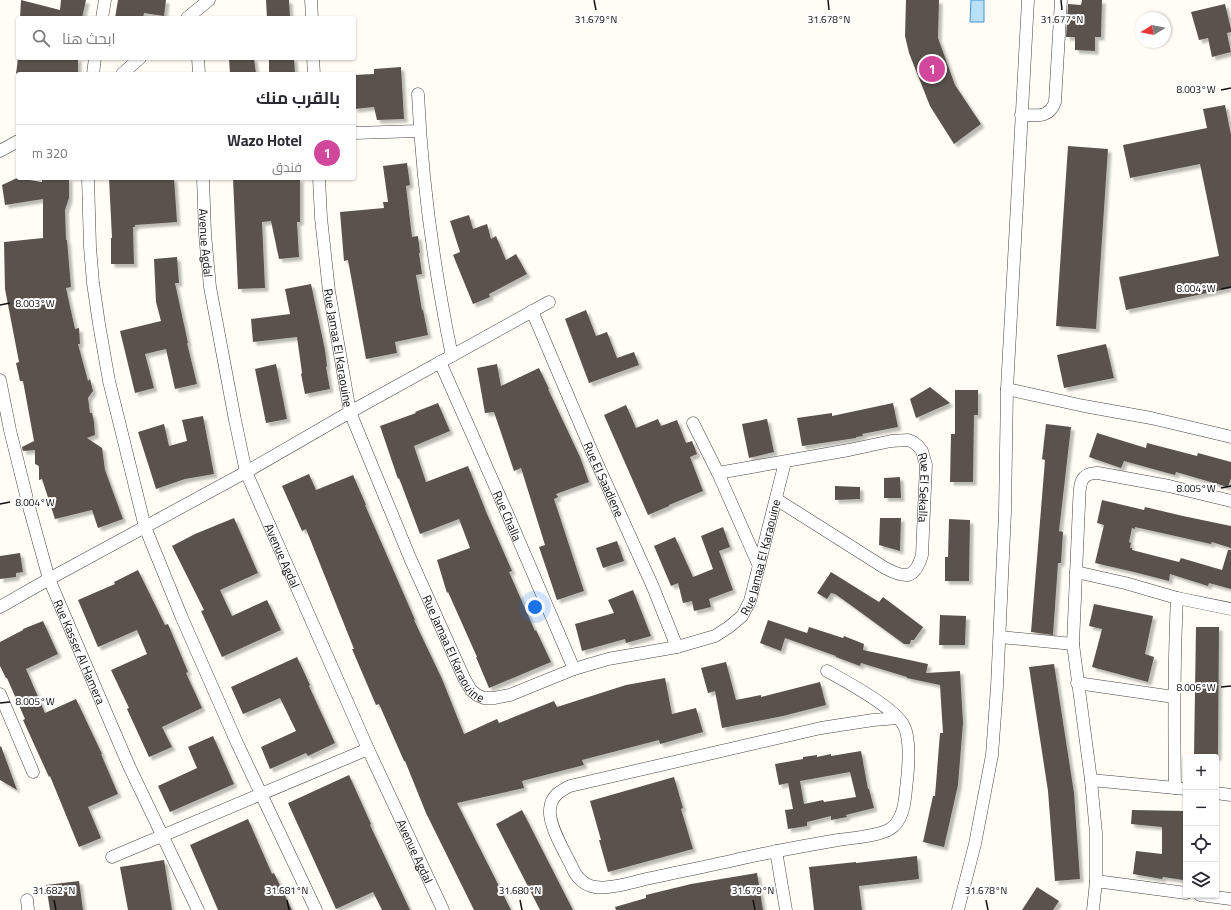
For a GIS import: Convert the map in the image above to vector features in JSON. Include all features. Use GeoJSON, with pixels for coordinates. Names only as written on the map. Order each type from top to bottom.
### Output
{"type":"FeatureCollection","features":[{"type":"Feature","properties":{"kind":"street"},"geometry":{"type":"LineString","coordinates":[[102,16],[105,0]]}},
{"type":"Feature","properties":{"kind":"street"},"geometry":{"type":"LineString","coordinates":[[193,16],[209,0]]}},
{"type":"Feature","properties":{"kind":"street"},"geometry":{"type":"LineString","coordinates":[[311,0],[312,16]]}},
{"type":"Feature","properties":{"kind":"street"},"geometry":{"type":"LineString","coordinates":[[958,910],[975,844],[992,755],[1000,637],[1005,512],[1007,389],[1028,0]]}},
{"type":"Feature","properties":{"kind":"street"},"geometry":{"type":"LineString","coordinates":[[1021,115],[1040,116],[1045,114],[1053,107],[1055,102],[1061,0]]}},
{"type":"Feature","properties":{"kind":"street"},"geometry":{"type":"LineString","coordinates":[[92,72],[95,60]]}},
{"type":"Feature","properties":{"kind":"street"},"geometry":{"type":"LineString","coordinates":[[124,72],[138,60]]}},
{"type":"Feature","properties":{"kind":"street"},"geometry":{"type":"LineString","coordinates":[[198,60],[199,72]]}},
{"type":"Feature","properties":{"kind":"street"},"geometry":{"type":"LineString","coordinates":[[314,60],[314,72]]}},
{"type":"Feature","properties":{"kind":"street"},"geometry":{"type":"LineString","coordinates":[[418,94],[420,131],[435,267],[452,356]]}},
{"type":"Feature","properties":{"kind":"street"},"geometry":{"type":"LineString","coordinates":[[356,133],[420,131]]}},
{"type":"Feature","properties":{"kind":"street"},"geometry":{"type":"LineString","coordinates":[[0,151],[16,143]]}},
{"type":"Feature","properties":{"kind":"street"},"geometry":{"type":"LineString","coordinates":[[88,180],[93,283],[99,324],[109,381],[145,527],[182,618],[261,794],[316,910]]}},
{"type":"Feature","properties":{"kind":"street","name":"Avenue Agdal"},"geometry":{"type":"LineString","coordinates":[[203,180],[205,234],[210,287],[234,420],[246,472],[368,748],[444,910]]}},
{"type":"Feature","properties":{"kind":"street","name":"Rue Jamaa El Karaouine"},"geometry":{"type":"LineString","coordinates":[[319,180],[321,218],[329,291],[350,412],[410,558],[464,678],[471,690],[476,695],[484,698],[510,695],[574,669],[608,660],[677,647],[715,636],[730,627],[742,616],[750,601],[785,462]]}},
{"type":"Feature","properties":{"kind":"street"},"geometry":{"type":"LineString","coordinates":[[0,607],[246,472],[350,412],[532,310],[549,302]]}},
{"type":"Feature","properties":{"kind":"street","name":"Rue El Saadiene"},"geometry":{"type":"LineString","coordinates":[[532,310],[592,452],[653,587],[677,647]]}},
{"type":"Feature","properties":{"kind":"street","name":"Rue Challa"},"geometry":{"type":"LineString","coordinates":[[440,362],[574,669]]}},
{"type":"Feature","properties":{"kind":"street","name":"Rue Kasser Al Hamera"},"geometry":{"type":"LineString","coordinates":[[0,380],[10,430],[49,579],[129,766],[198,910]]}},
{"type":"Feature","properties":{"kind":"street"},"geometry":{"type":"LineString","coordinates":[[1007,389],[1084,406],[1151,418],[1231,437]]}},
{"type":"Feature","properties":{"kind":"street"},"geometry":{"type":"LineString","coordinates":[[693,423],[718,473],[759,566]]}},
{"type":"Feature","properties":{"kind":"street","name":"Rue El Sekalla"},"geometry":{"type":"LineString","coordinates":[[718,473],[785,462],[891,441],[908,440],[913,442],[918,446],[924,457],[926,465],[922,555],[919,565],[912,574],[897,574],[885,568],[776,499]]}},
{"type":"Feature","properties":{"kind":"street"},"geometry":{"type":"LineString","coordinates":[[1092,910],[1096,881],[1096,833],[1091,780],[1073,644],[1079,505],[1083,478],[1085,475],[1098,473],[1162,485],[1231,501]]}},
{"type":"Feature","properties":{"kind":"street"},"geometry":{"type":"LineString","coordinates":[[1076,572],[1177,598],[1231,609]]}},
{"type":"Feature","properties":{"kind":"street"},"geometry":{"type":"LineString","coordinates":[[1091,780],[1181,789],[1174,697],[1177,598]]}},
{"type":"Feature","properties":{"kind":"street"},"geometry":{"type":"LineString","coordinates":[[1000,637],[1073,644]]}},
{"type":"Feature","properties":{"kind":"street"},"geometry":{"type":"LineString","coordinates":[[827,671],[882,705],[898,718],[904,726],[908,740],[908,772],[902,811],[899,820],[895,825],[890,829],[881,832],[776,851],[626,884],[596,888],[588,885],[578,878],[558,840],[550,818],[550,808],[557,793],[570,786],[821,728],[873,720],[898,718]]}},
{"type":"Feature","properties":{"kind":"street"},"geometry":{"type":"LineString","coordinates":[[1077,683],[1174,697]]}},
{"type":"Feature","properties":{"kind":"street"},"geometry":{"type":"LineString","coordinates":[[0,694],[33,772]]}},
{"type":"Feature","properties":{"kind":"street"},"geometry":{"type":"LineString","coordinates":[[112,858],[368,748]]}},
{"type":"Feature","properties":{"kind":"street"},"geometry":{"type":"LineString","coordinates":[[1219,793],[1231,795]]}},
{"type":"Feature","properties":{"kind":"street"},"geometry":{"type":"LineString","coordinates":[[776,851],[786,910]]}},
{"type":"Feature","properties":{"kind":"street"},"geometry":{"type":"LineString","coordinates":[[1096,881],[1183,893]]}},
{"type":"Feature","properties":{"kind":"street"},"geometry":{"type":"LineString","coordinates":[[1219,897],[1231,899]]}},
{"type":"Feature","properties":{"kind":"water"},"geometry":{"type":"Polygon","coordinates":[[[971,0],[984,0],[984,22],[970,22],[971,0]]]}},
{"type":"Feature","properties":{"kind":"building"},"geometry":{"type":"Polygon","coordinates":[[[21,0],[60,10],[61,0],[86,0],[82,16],[20,16],[21,0]]]}},
{"type":"Feature","properties":{"kind":"building"},"geometry":{"type":"Polygon","coordinates":[[[118,0],[166,0],[164,16],[144,13],[143,16],[115,16],[118,0]]]}},
{"type":"Feature","properties":{"kind":"building"},"geometry":{"type":"Polygon","coordinates":[[[266,0],[289,0],[290,16],[267,16],[266,0]]]}},
{"type":"Feature","properties":{"kind":"building"},"geometry":{"type":"Polygon","coordinates":[[[906,0],[939,0],[938,38],[955,85],[981,124],[954,144],[930,106],[909,53],[905,36],[906,0]]]}},
{"type":"Feature","properties":{"kind":"building"},"geometry":{"type":"Polygon","coordinates":[[[1082,0],[1102,0],[1101,37],[1095,37],[1095,51],[1075,50],[1075,37],[1066,37],[1068,4],[1081,5],[1082,0]]]}},
{"type":"Feature","properties":{"kind":"building"},"geometry":{"type":"Polygon","coordinates":[[[1225,4],[1231,29],[1231,32],[1227,33],[1231,52],[1212,57],[1208,38],[1199,40],[1191,12],[1225,4]]]}},
{"type":"Feature","properties":{"kind":"building"},"geometry":{"type":"Polygon","coordinates":[[[18,60],[78,60],[78,72],[16,72],[18,60]]]}},
{"type":"Feature","properties":{"kind":"building"},"geometry":{"type":"Polygon","coordinates":[[[229,60],[254,60],[256,72],[230,72],[229,60]]]}},
{"type":"Feature","properties":{"kind":"building"},"geometry":{"type":"Polygon","coordinates":[[[269,60],[294,60],[295,72],[269,72],[269,60]]]}},
{"type":"Feature","properties":{"kind":"building"},"geometry":{"type":"Polygon","coordinates":[[[401,67],[404,119],[377,120],[374,107],[356,109],[356,75],[374,74],[374,69],[401,67]]]}},
{"type":"Feature","properties":{"kind":"building"},"geometry":{"type":"Polygon","coordinates":[[[1225,105],[1231,135],[1231,288],[1126,310],[1119,277],[1219,256],[1200,164],[1130,178],[1123,145],[1207,128],[1203,109],[1225,105]]]}},
{"type":"Feature","properties":{"kind":"building"},"geometry":{"type":"Polygon","coordinates":[[[1068,146],[1108,149],[1096,329],[1056,326],[1068,146]]]}},
{"type":"Feature","properties":{"kind":"building"},"geometry":{"type":"Polygon","coordinates":[[[407,163],[410,185],[406,186],[412,237],[418,236],[422,274],[416,275],[428,335],[395,342],[397,353],[366,359],[348,260],[344,261],[340,212],[384,208],[383,202],[388,202],[383,166],[407,163]]]}},
{"type":"Feature","properties":{"kind":"building"},"geometry":{"type":"Polygon","coordinates":[[[16,178],[16,180],[42,182],[42,180],[69,180],[69,198],[65,210],[66,240],[71,287],[66,288],[75,329],[79,328],[80,344],[78,344],[88,381],[90,379],[93,391],[88,398],[90,413],[92,413],[94,422],[95,435],[87,438],[102,448],[105,470],[123,519],[98,528],[92,510],[55,519],[42,479],[39,480],[39,466],[35,464],[35,450],[23,451],[22,447],[34,441],[23,381],[20,381],[16,363],[19,362],[5,289],[4,242],[43,238],[43,199],[5,205],[2,185],[16,178]]]}},
{"type":"Feature","properties":{"kind":"building"},"geometry":{"type":"Polygon","coordinates":[[[109,180],[174,180],[177,222],[135,225],[135,227],[133,227],[134,264],[111,264],[112,238],[109,180]]]}},
{"type":"Feature","properties":{"kind":"building"},"geometry":{"type":"Polygon","coordinates":[[[233,180],[300,180],[300,222],[297,222],[299,257],[279,259],[271,221],[262,222],[265,288],[238,289],[233,180]]]}},
{"type":"Feature","properties":{"kind":"building"},"geometry":{"type":"Polygon","coordinates":[[[469,215],[473,229],[487,224],[491,239],[496,236],[506,260],[516,254],[527,274],[489,294],[490,297],[473,304],[453,255],[460,252],[450,221],[469,215]]]}},
{"type":"Feature","properties":{"kind":"building"},"geometry":{"type":"Polygon","coordinates":[[[177,257],[179,283],[175,283],[197,384],[175,389],[166,349],[145,354],[154,388],[135,393],[120,331],[161,321],[156,302],[154,259],[177,257]]]}},
{"type":"Feature","properties":{"kind":"building"},"geometry":{"type":"Polygon","coordinates":[[[311,284],[325,350],[330,389],[305,394],[297,337],[253,342],[251,319],[290,314],[285,289],[311,284]]]}},
{"type":"Feature","properties":{"kind":"building"},"geometry":{"type":"Polygon","coordinates":[[[586,310],[596,336],[607,332],[617,358],[634,352],[639,365],[589,383],[565,319],[586,310]]]}},
{"type":"Feature","properties":{"kind":"building"},"geometry":{"type":"Polygon","coordinates":[[[1106,344],[1114,378],[1064,388],[1057,355],[1106,344]]]}},
{"type":"Feature","properties":{"kind":"building"},"geometry":{"type":"Polygon","coordinates":[[[276,364],[287,419],[266,423],[255,369],[276,364]]]}},
{"type":"Feature","properties":{"kind":"building"},"geometry":{"type":"Polygon","coordinates":[[[497,364],[501,386],[539,368],[580,457],[589,482],[556,494],[558,497],[554,499],[584,591],[557,600],[539,547],[545,545],[521,468],[514,471],[494,412],[485,413],[477,368],[497,364]]]}},
{"type":"Feature","properties":{"kind":"building"},"geometry":{"type":"Polygon","coordinates":[[[930,387],[950,403],[916,418],[910,399],[930,387]]]}},
{"type":"Feature","properties":{"kind":"building"},"geometry":{"type":"Polygon","coordinates":[[[955,390],[978,390],[978,415],[974,415],[973,482],[950,482],[951,434],[955,434],[955,390]]]}},
{"type":"Feature","properties":{"kind":"building"},"geometry":{"type":"Polygon","coordinates":[[[438,403],[450,431],[414,446],[426,482],[468,466],[512,571],[509,572],[535,631],[536,630],[551,662],[489,688],[477,657],[448,592],[447,593],[437,560],[470,548],[459,519],[420,534],[399,478],[398,479],[380,426],[438,403]]]}},
{"type":"Feature","properties":{"kind":"building"},"geometry":{"type":"Polygon","coordinates":[[[893,403],[898,427],[862,434],[863,436],[856,438],[802,446],[797,418],[832,413],[832,416],[893,403]]]}},
{"type":"Feature","properties":{"kind":"building"},"geometry":{"type":"Polygon","coordinates":[[[626,405],[636,428],[658,419],[661,426],[677,420],[686,443],[692,441],[697,454],[690,457],[703,491],[648,515],[604,415],[626,405]]]}},
{"type":"Feature","properties":{"kind":"building"},"geometry":{"type":"Polygon","coordinates":[[[203,416],[214,474],[185,479],[156,489],[138,432],[164,424],[169,446],[187,441],[182,420],[203,416]]]}},
{"type":"Feature","properties":{"kind":"building"},"geometry":{"type":"Polygon","coordinates":[[[767,419],[774,452],[749,458],[742,424],[767,419]]]}},
{"type":"Feature","properties":{"kind":"building"},"geometry":{"type":"Polygon","coordinates":[[[1046,424],[1071,427],[1059,531],[1063,532],[1061,563],[1058,563],[1053,635],[1031,632],[1045,460],[1042,459],[1046,424]]]}},
{"type":"Feature","properties":{"kind":"building"},"geometry":{"type":"Polygon","coordinates":[[[1097,433],[1146,448],[1147,443],[1197,456],[1198,453],[1231,462],[1231,478],[1228,487],[1176,472],[1175,475],[1124,461],[1121,468],[1089,457],[1097,433]]]}},
{"type":"Feature","properties":{"kind":"building"},"geometry":{"type":"Polygon","coordinates":[[[309,474],[316,490],[353,475],[414,620],[442,679],[464,734],[497,719],[499,723],[554,701],[557,707],[626,685],[665,678],[672,714],[696,708],[703,732],[660,744],[659,740],[582,760],[584,765],[522,781],[524,788],[457,803],[511,910],[474,910],[426,813],[405,761],[379,704],[376,705],[352,649],[354,649],[306,529],[302,531],[282,486],[309,474]]]}},
{"type":"Feature","properties":{"kind":"building"},"geometry":{"type":"Polygon","coordinates":[[[900,477],[901,498],[884,498],[884,478],[900,477]]]}},
{"type":"Feature","properties":{"kind":"building"},"geometry":{"type":"Polygon","coordinates":[[[835,486],[860,487],[860,499],[835,500],[835,486]]]}},
{"type":"Feature","properties":{"kind":"building"},"geometry":{"type":"Polygon","coordinates":[[[1102,500],[1144,510],[1145,507],[1231,526],[1231,548],[1212,542],[1211,544],[1135,527],[1135,529],[1132,528],[1129,542],[1131,543],[1130,548],[1132,548],[1132,550],[1179,562],[1181,558],[1222,570],[1228,550],[1231,550],[1231,589],[1209,583],[1208,586],[1170,574],[1169,581],[1095,563],[1104,525],[1097,523],[1102,500]]]}},
{"type":"Feature","properties":{"kind":"building"},"geometry":{"type":"Polygon","coordinates":[[[234,518],[258,573],[220,590],[232,616],[267,600],[281,630],[222,657],[201,611],[204,610],[172,546],[195,534],[234,518]]]}},
{"type":"Feature","properties":{"kind":"building"},"geometry":{"type":"Polygon","coordinates":[[[880,518],[901,518],[900,551],[879,545],[880,518]]]}},
{"type":"Feature","properties":{"kind":"building"},"geometry":{"type":"Polygon","coordinates":[[[949,519],[970,520],[969,581],[945,581],[945,557],[948,557],[949,519]]]}},
{"type":"Feature","properties":{"kind":"building"},"geometry":{"type":"Polygon","coordinates":[[[723,527],[730,547],[719,551],[733,590],[709,599],[711,607],[694,611],[692,601],[683,603],[678,583],[671,586],[654,546],[675,537],[693,577],[713,569],[701,536],[723,527]]]}},
{"type":"Feature","properties":{"kind":"building"},"geometry":{"type":"Polygon","coordinates":[[[617,541],[624,561],[603,568],[596,548],[617,541]]]}},
{"type":"Feature","properties":{"kind":"building"},"geometry":{"type":"Polygon","coordinates":[[[20,553],[23,572],[16,573],[16,577],[0,579],[0,556],[20,553]]]}},
{"type":"Feature","properties":{"kind":"building"},"geometry":{"type":"Polygon","coordinates":[[[138,570],[165,625],[168,624],[188,672],[186,673],[202,708],[162,727],[172,747],[149,757],[127,709],[129,708],[111,670],[147,654],[137,630],[98,647],[78,600],[115,584],[114,582],[138,570]]]}},
{"type":"Feature","properties":{"kind":"building"},"geometry":{"type":"Polygon","coordinates":[[[831,572],[879,602],[883,597],[923,627],[914,640],[911,640],[910,644],[904,644],[835,594],[831,593],[827,599],[817,593],[831,572]]]}},
{"type":"Feature","properties":{"kind":"building"},"geometry":{"type":"Polygon","coordinates":[[[633,590],[651,636],[626,643],[625,639],[582,651],[575,624],[614,613],[608,600],[633,590]]]}},
{"type":"Feature","properties":{"kind":"building"},"geometry":{"type":"Polygon","coordinates":[[[1094,604],[1153,616],[1145,654],[1154,657],[1148,682],[1092,667],[1102,629],[1089,626],[1094,604]]]}},
{"type":"Feature","properties":{"kind":"building"},"geometry":{"type":"Polygon","coordinates":[[[940,615],[966,616],[965,645],[939,645],[940,615]]]}},
{"type":"Feature","properties":{"kind":"building"},"geometry":{"type":"Polygon","coordinates":[[[768,620],[807,633],[809,627],[843,638],[844,636],[864,644],[863,650],[928,664],[926,673],[960,671],[963,723],[958,785],[944,847],[923,842],[933,796],[935,796],[940,733],[943,733],[940,685],[907,678],[861,663],[860,666],[785,638],[781,651],[760,643],[768,620]]]}},
{"type":"Feature","properties":{"kind":"building"},"geometry":{"type":"Polygon","coordinates":[[[43,621],[58,654],[26,669],[45,713],[76,699],[102,754],[118,794],[88,807],[101,838],[79,847],[50,776],[49,777],[23,720],[25,719],[7,678],[0,666],[0,642],[23,629],[43,621]]]}},
{"type":"Feature","properties":{"kind":"building"},"geometry":{"type":"Polygon","coordinates":[[[1196,627],[1219,627],[1218,754],[1194,754],[1196,627]]]}},
{"type":"Feature","properties":{"kind":"building"},"geometry":{"type":"Polygon","coordinates":[[[297,657],[335,743],[308,756],[306,753],[270,769],[261,747],[296,731],[280,698],[243,714],[231,687],[297,657]]]}},
{"type":"Feature","properties":{"kind":"building"},"geometry":{"type":"Polygon","coordinates":[[[726,662],[736,700],[761,695],[761,697],[820,682],[826,705],[783,716],[722,728],[715,691],[708,693],[701,668],[726,662]]]}},
{"type":"Feature","properties":{"kind":"building"},"geometry":{"type":"Polygon","coordinates":[[[1054,664],[1074,793],[1080,879],[1055,881],[1048,791],[1029,667],[1054,664]]]}},
{"type":"Feature","properties":{"kind":"building"},"geometry":{"type":"Polygon","coordinates":[[[213,736],[234,784],[170,812],[158,786],[197,768],[188,747],[213,736]]]}},
{"type":"Feature","properties":{"kind":"building"},"geometry":{"type":"Polygon","coordinates":[[[1,746],[17,790],[0,780],[1,746]]]}},
{"type":"Feature","properties":{"kind":"building"},"geometry":{"type":"Polygon","coordinates":[[[861,751],[868,789],[874,808],[846,815],[847,817],[831,820],[831,816],[807,822],[807,826],[788,829],[785,810],[793,809],[788,783],[779,785],[775,764],[817,755],[817,757],[831,754],[831,756],[861,751]],[[850,772],[800,781],[804,804],[823,800],[824,802],[856,797],[850,772]]]}},
{"type":"Feature","properties":{"kind":"building"},"geometry":{"type":"Polygon","coordinates":[[[349,775],[371,824],[370,825],[410,910],[382,910],[373,892],[336,909],[288,803],[349,775]]]}},
{"type":"Feature","properties":{"kind":"building"},"geometry":{"type":"Polygon","coordinates":[[[674,777],[683,808],[681,809],[693,849],[608,872],[590,801],[674,777]]]}},
{"type":"Feature","properties":{"kind":"building"},"geometry":{"type":"Polygon","coordinates":[[[522,810],[573,910],[540,910],[496,824],[522,810]]]}},
{"type":"Feature","properties":{"kind":"building"},"geometry":{"type":"Polygon","coordinates":[[[1132,810],[1183,811],[1183,880],[1163,877],[1162,879],[1133,874],[1136,851],[1162,854],[1162,827],[1131,824],[1132,810]]]}},
{"type":"Feature","properties":{"kind":"building"},"geometry":{"type":"Polygon","coordinates":[[[248,819],[272,874],[274,873],[292,910],[218,910],[190,845],[248,819]]]}},
{"type":"Feature","properties":{"kind":"building"},"geometry":{"type":"Polygon","coordinates":[[[917,856],[919,879],[859,886],[862,910],[814,910],[809,867],[917,856]]]}},
{"type":"Feature","properties":{"kind":"building"},"geometry":{"type":"Polygon","coordinates":[[[164,860],[172,910],[128,910],[120,867],[164,860]]]}},
{"type":"Feature","properties":{"kind":"building"},"geometry":{"type":"Polygon","coordinates":[[[757,873],[763,910],[616,910],[615,907],[646,898],[646,895],[691,884],[757,873]]]}},
{"type":"Feature","properties":{"kind":"building"},"geometry":{"type":"Polygon","coordinates":[[[79,881],[83,910],[50,910],[46,885],[79,881]]]}},
{"type":"Feature","properties":{"kind":"building"},"geometry":{"type":"Polygon","coordinates":[[[1037,887],[1059,901],[1053,910],[1022,910],[1037,887]]]}},
{"type":"Feature","properties":{"kind":"place","name":"Wazo Hotel"},"geometry":{"type":"Point","coordinates":[932,69]}}]}
